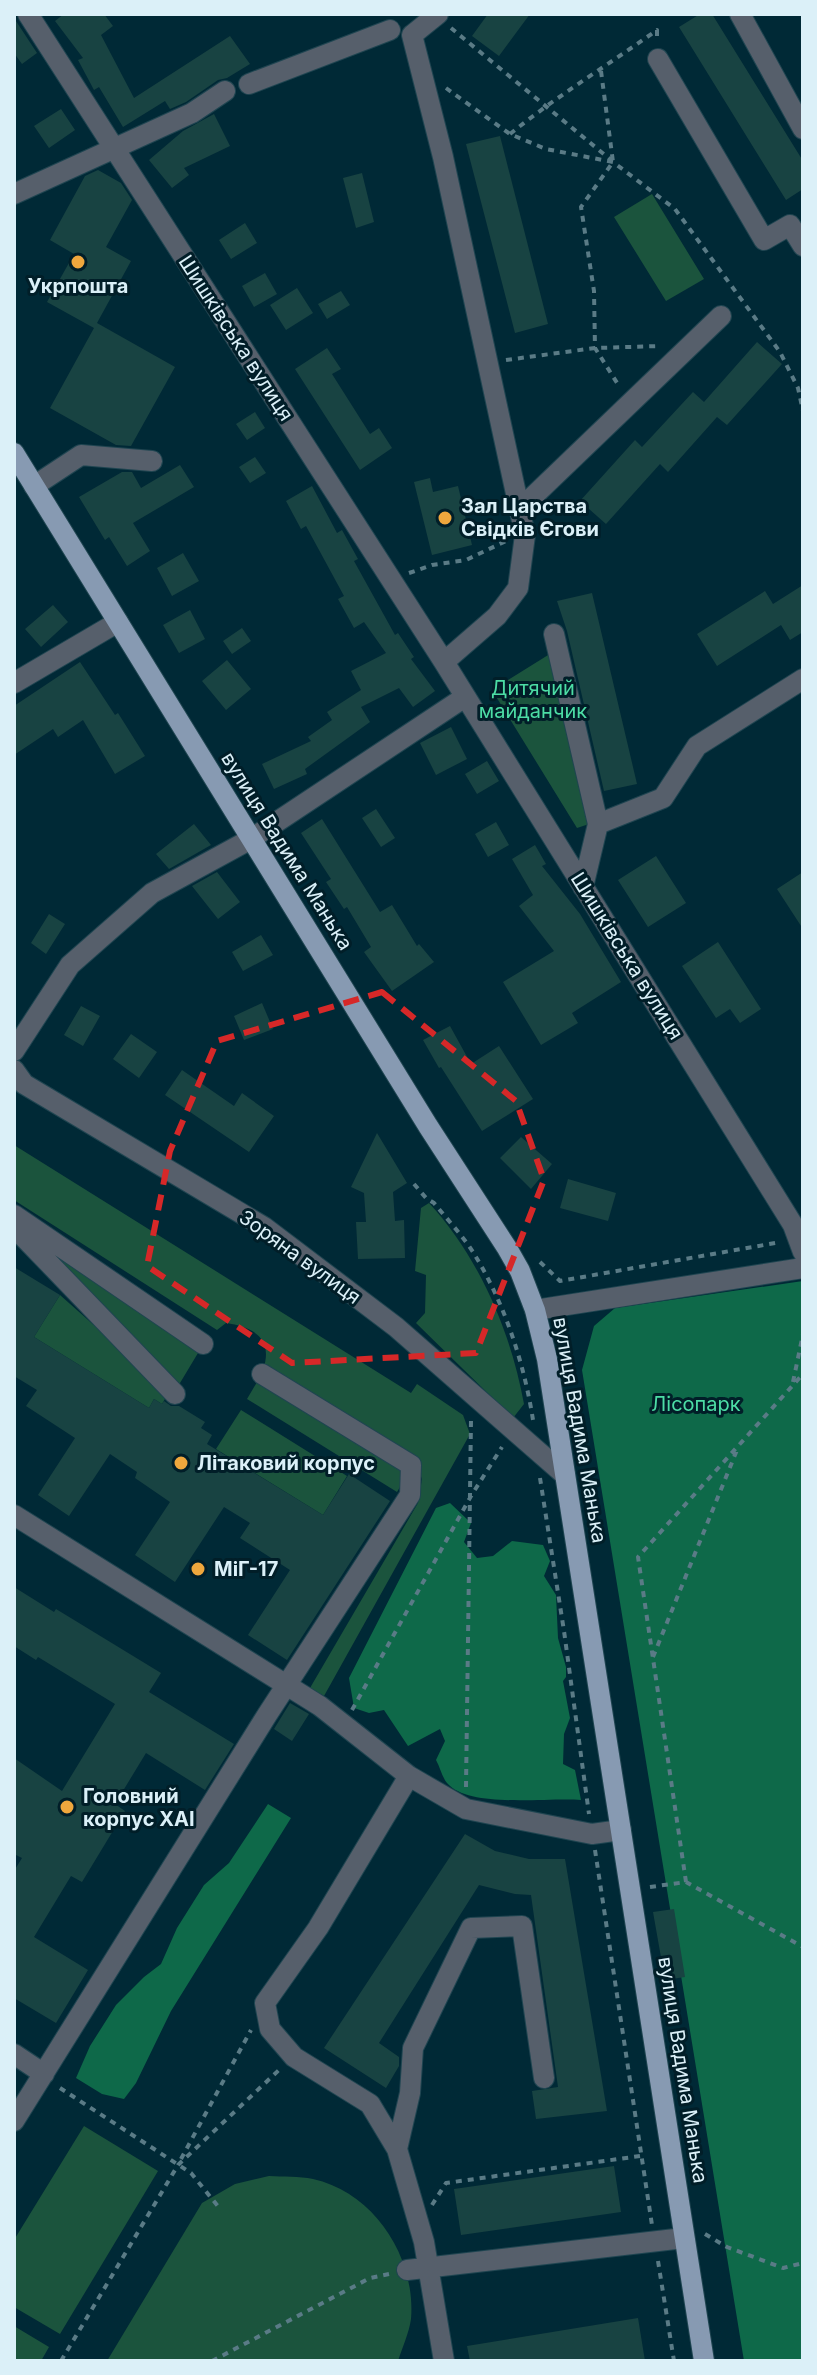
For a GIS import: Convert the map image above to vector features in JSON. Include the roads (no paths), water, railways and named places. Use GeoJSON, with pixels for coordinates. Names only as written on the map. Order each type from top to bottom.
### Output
{"type":"FeatureCollection","features":[{"type":"Feature","properties":{"kind":"main road","name":"вулиця Вадима Манька"},"geometry":{"type":"LineString","coordinates":[[14,453],[507,1248],[535,1310],[547,1359],[704,2361]]}},
{"type":"Feature","properties":{"kind":"street","name":"Шишківська вулиця"},"geometry":{"type":"LineString","coordinates":[[28,14],[444,662],[655,1007],[768,1182],[801,1245]]}},
{"type":"Feature","properties":{"kind":"street"},"geometry":{"type":"LineString","coordinates":[[740,14],[803,129]]}},
{"type":"Feature","properties":{"kind":"street"},"geometry":{"type":"LineString","coordinates":[[412,35],[437,15]]}},
{"type":"Feature","properties":{"kind":"street"},"geometry":{"type":"LineString","coordinates":[[249,84],[389,22],[412,35],[443,157],[525,535],[518,588],[497,616],[444,662]]}},
{"type":"Feature","properties":{"kind":"street"},"geometry":{"type":"LineString","coordinates":[[658,59],[764,240],[790,225],[803,246]]}},
{"type":"Feature","properties":{"kind":"street"},"geometry":{"type":"LineString","coordinates":[[14,194],[192,113],[225,91]]}},
{"type":"Feature","properties":{"kind":"street"},"geometry":{"type":"LineString","coordinates":[[520,509],[721,316]]}},
{"type":"Feature","properties":{"kind":"street"},"geometry":{"type":"LineString","coordinates":[[34,486],[81,455],[152,461]]}},
{"type":"Feature","properties":{"kind":"street"},"geometry":{"type":"LineString","coordinates":[[14,683],[118,622]]}},
{"type":"Feature","properties":{"kind":"street"},"geometry":{"type":"LineString","coordinates":[[554,634],[598,824],[583,887]]}},
{"type":"Feature","properties":{"kind":"street"},"geometry":{"type":"LineString","coordinates":[[598,824],[663,798],[697,746],[803,679]]}},
{"type":"Feature","properties":{"kind":"street"},"geometry":{"type":"LineString","coordinates":[[14,1051],[70,965],[152,893],[251,839],[465,697]]}},
{"type":"Feature","properties":{"kind":"street","name":"Зоряна вулиця"},"geometry":{"type":"LineString","coordinates":[[14,1070],[24,1084],[264,1227],[396,1327],[565,1475]]}},
{"type":"Feature","properties":{"kind":"street"},"geometry":{"type":"LineString","coordinates":[[14,1215],[203,1344]]}},
{"type":"Feature","properties":{"kind":"street"},"geometry":{"type":"LineString","coordinates":[[14,1227],[175,1394]]}},
{"type":"Feature","properties":{"kind":"street"},"geometry":{"type":"LineString","coordinates":[[535,1310],[803,1268]]}},
{"type":"Feature","properties":{"kind":"street"},"geometry":{"type":"LineString","coordinates":[[14,2121],[410,1495],[411,1465],[262,1374]]}},
{"type":"Feature","properties":{"kind":"street"},"geometry":{"type":"LineString","coordinates":[[14,1515],[320,1706],[409,1776],[466,1809],[592,1834],[621,1830]]}},
{"type":"Feature","properties":{"kind":"street"},"geometry":{"type":"LineString","coordinates":[[409,1776],[318,1928],[265,2003],[270,2029],[294,2057],[370,2104],[397,2149],[420,2225],[444,2361]]}},
{"type":"Feature","properties":{"kind":"street"},"geometry":{"type":"LineString","coordinates":[[397,2149],[410,2093],[413,2048],[471,1928],[522,1926],[544,2078]]}},
{"type":"Feature","properties":{"kind":"street"},"geometry":{"type":"LineString","coordinates":[[14,2054],[44,2074]]}},
{"type":"Feature","properties":{"kind":"street"},"geometry":{"type":"LineString","coordinates":[[407,2270],[684,2238]]}},
{"type":"Feature","properties":{"kind":"place","name":"Укрпошта"},"geometry":{"type":"Point","coordinates":[78,262]}},
{"type":"Feature","properties":{"kind":"place","name":"Зал Царства Свідків Єгови"},"geometry":{"type":"Point","coordinates":[445,518]}},
{"type":"Feature","properties":{"kind":"place","name":"Літаковий корпус"},"geometry":{"type":"Point","coordinates":[181,1463]}},
{"type":"Feature","properties":{"kind":"place","name":"МіГ-17"},"geometry":{"type":"Point","coordinates":[198,1569]}},
{"type":"Feature","properties":{"kind":"place","name":"Головний корпус ХАІ"},"geometry":{"type":"Point","coordinates":[67,1807]}},
{"type":"Feature","properties":{"kind":"park label","name":"Дитячий майданчик"},"geometry":{"type":"Point","coordinates":[533,700]}},
{"type":"Feature","properties":{"kind":"park label","name":"Лісопарк"},"geometry":{"type":"Point","coordinates":[696,1404]}}]}
